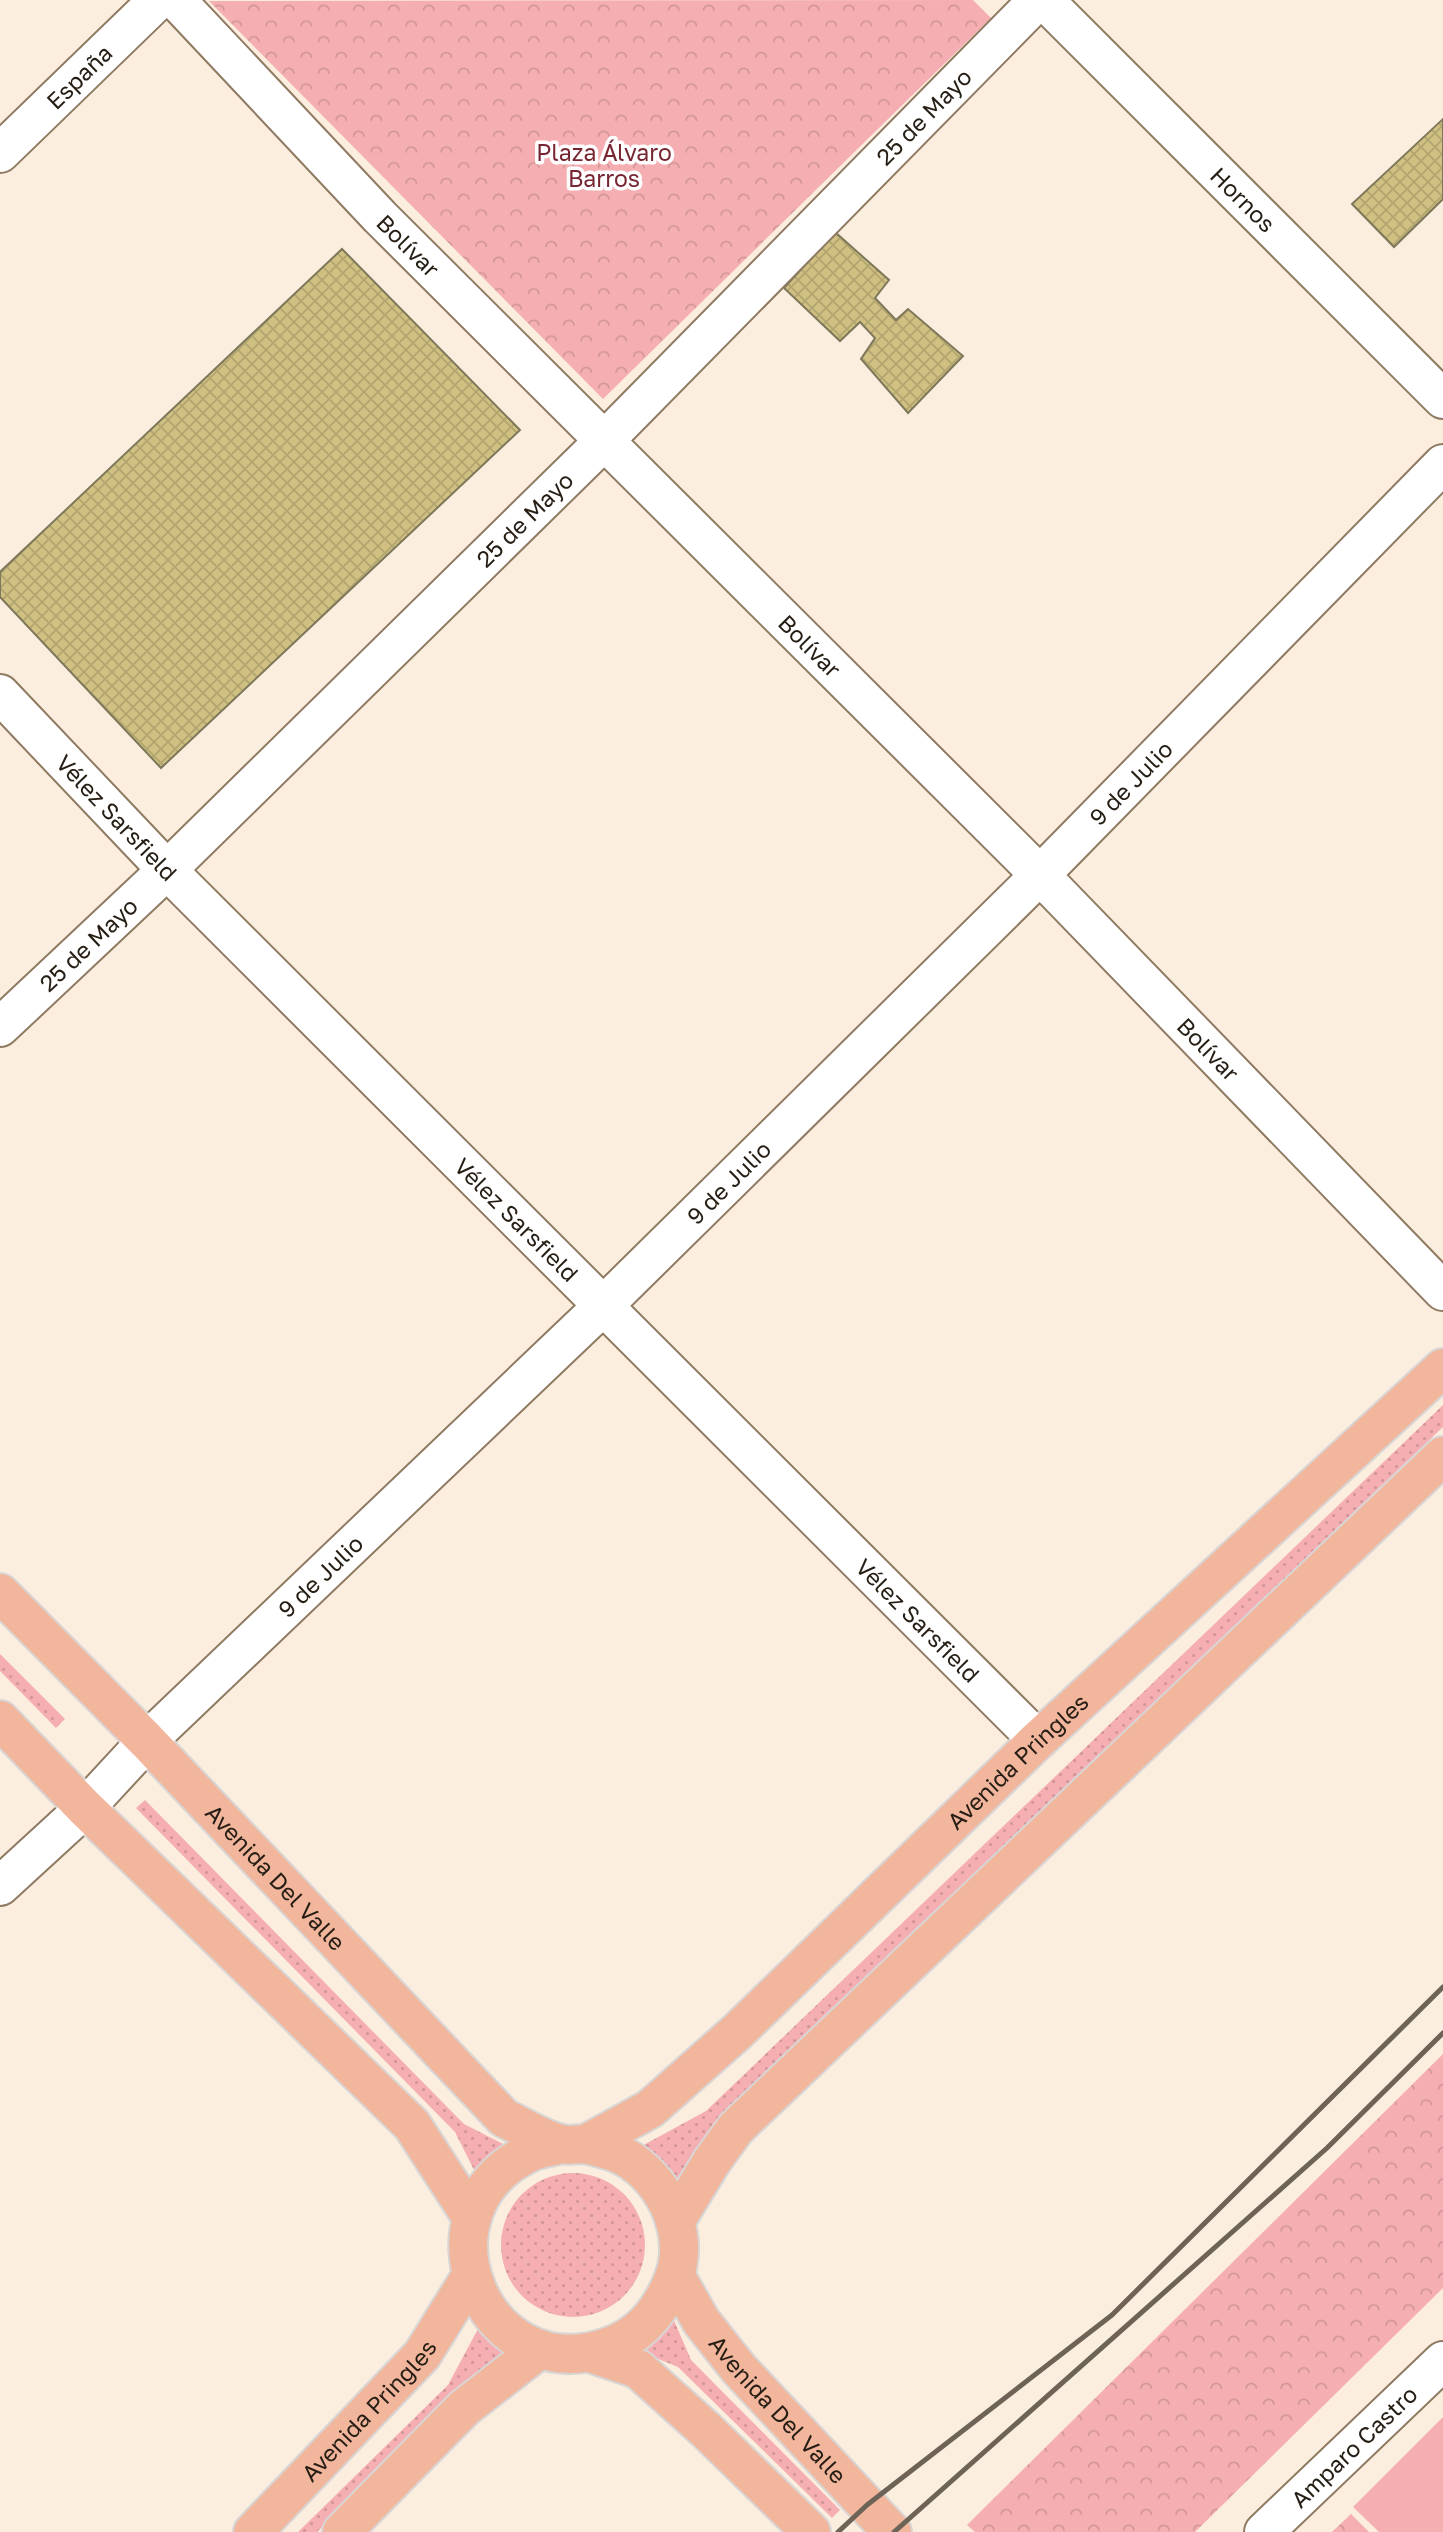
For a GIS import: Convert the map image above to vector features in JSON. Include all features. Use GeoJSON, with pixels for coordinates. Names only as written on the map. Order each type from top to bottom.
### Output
{"type":"FeatureCollection","features":[{"type":"Feature","properties":{"kind":"main road","name":"Avenida Pringles"},"geometry":{"type":"LineString","coordinates":[[574,2144],[650,2109],[738,2031],[1038,1740],[1443,1368]]}},
{"type":"Feature","properties":{"kind":"main road"},"geometry":{"type":"LineString","coordinates":[[675,2222],[712,2161],[736,2129],[1443,1455]]}},
{"type":"Feature","properties":{"kind":"main road","name":"Avenida Del Valle"},"geometry":{"type":"LineString","coordinates":[[0,1593],[147,1741],[504,2118],[574,2144]]}},
{"type":"Feature","properties":{"kind":"main road"},"geometry":{"type":"LineString","coordinates":[[0,1720],[85,1808],[412,2125],[472,2218]]}},
{"type":"Feature","properties":{"kind":"main road"},"geometry":{"type":"LineString","coordinates":[[574,2144],[616,2153],[642,2169],[663,2193],[675,2222],[679,2249],[675,2275],[664,2303],[645,2326],[620,2344],[590,2353],[565,2354],[540,2349],[517,2338],[497,2321],[481,2300],[471,2276],[467,2247],[472,2218],[485,2190],[506,2167],[532,2152],[574,2144]]}},
{"type":"Feature","properties":{"kind":"main road","name":"Avenida Del Valle"},"geometry":{"type":"LineString","coordinates":[[675,2275],[701,2320],[739,2369],[892,2532]]}},
{"type":"Feature","properties":{"kind":"main road","name":"Avenida Pringles"},"geometry":{"type":"LineString","coordinates":[[253,2532],[422,2355],[471,2276]]}},
{"type":"Feature","properties":{"kind":"main road"},"geometry":{"type":"LineString","coordinates":[[342,2532],[464,2408],[540,2349]]}},
{"type":"Feature","properties":{"kind":"main road"},"geometry":{"type":"LineString","coordinates":[[590,2353],[638,2369],[811,2532]]}},
{"type":"Feature","properties":{"kind":"street","name":"España"},"geometry":{"type":"LineString","coordinates":[[0,153],[158,0]]}},
{"type":"Feature","properties":{"kind":"street","name":"Bolívar"},"geometry":{"type":"LineString","coordinates":[[176,0],[380,217],[1041,875],[1443,1292]]}},
{"type":"Feature","properties":{"kind":"street","name":"25 de Mayo"},"geometry":{"type":"LineString","coordinates":[[0,1027],[167,870],[604,441],[1038,0]]}},
{"type":"Feature","properties":{"kind":"street","name":"Hornos"},"geometry":{"type":"LineString","coordinates":[[1044,0],[1443,399]]}},
{"type":"Feature","properties":{"kind":"street","name":"9 de Julio"},"geometry":{"type":"LineString","coordinates":[[0,1886],[85,1808],[147,1741],[604,1305],[1041,875],[1443,464]]}},
{"type":"Feature","properties":{"kind":"street","name":"Vélez Sarsfield"},"geometry":{"type":"LineString","coordinates":[[0,694],[167,870],[1038,1740]]}},
{"type":"Feature","properties":{"kind":"street","name":"Amparo Castro"},"geometry":{"type":"LineString","coordinates":[[1264,2532],[1443,2361]]}},
{"type":"Feature","properties":{"kind":"green space","name":"Plaza Álvaro Barros"},"geometry":{"type":"Polygon","coordinates":[[[973,0],[991,18],[603,399],[209,1],[973,0]]]}},
{"type":"Feature","properties":{"kind":"green space"},"geometry":{"type":"Polygon","coordinates":[[[1443,1405],[1443,1427],[716,2123],[676,2186],[638,2148],[706,2111],[1443,1405]]]}},
{"type":"Feature","properties":{"kind":"green space"},"geometry":{"type":"Polygon","coordinates":[[[0,1654],[65,1719],[56,1728],[0,1671],[0,1654]]]}},
{"type":"Feature","properties":{"kind":"green space"},"geometry":{"type":"Polygon","coordinates":[[[145,1800],[464,2124],[509,2147],[477,2176],[455,2132],[136,1808],[145,1800]]]}},
{"type":"Feature","properties":{"kind":"green space"},"geometry":{"type":"Polygon","coordinates":[[[1443,2054],[1443,2288],[1195,2532],[975,2532],[967,2525],[1443,2054]]]}},
{"type":"Feature","properties":{"kind":"green space"},"geometry":{"type":"Polygon","coordinates":[[[573,2173],[601,2179],[624,2194],[639,2217],[645,2245],[639,2273],[624,2296],[601,2311],[573,2317],[545,2311],[522,2296],[507,2273],[501,2245],[507,2217],[522,2194],[545,2179],[573,2173]]]}},
{"type":"Feature","properties":{"kind":"green space"},"geometry":{"type":"Polygon","coordinates":[[[670,2311],[691,2360],[840,2510],[832,2518],[678,2367],[634,2349],[670,2311]]]}},
{"type":"Feature","properties":{"kind":"green space"},"geometry":{"type":"Polygon","coordinates":[[[479,2327],[510,2356],[458,2394],[317,2532],[298,2532],[448,2385],[479,2327]]]}},
{"type":"Feature","properties":{"kind":"green space"},"geometry":{"type":"Polygon","coordinates":[[[1443,2417],[1443,2532],[1379,2532],[1353,2507],[1443,2417]]]}},
{"type":"Feature","properties":{"kind":"green space"},"geometry":{"type":"Polygon","coordinates":[[[1351,2514],[1369,2532],[1332,2532],[1351,2514]]]}},
{"type":"Feature","properties":{"kind":"building"},"geometry":{"type":"Polygon","coordinates":[[[1443,119],[1443,199],[1394,247],[1352,204],[1443,119]]]}},
{"type":"Feature","properties":{"kind":"building"},"geometry":{"type":"Polygon","coordinates":[[[835,232],[889,280],[875,298],[896,320],[908,309],[963,356],[908,413],[861,359],[875,338],[860,322],[840,341],[784,288],[835,232]]]}},
{"type":"Feature","properties":{"kind":"building"},"geometry":{"type":"Polygon","coordinates":[[[342,249],[520,430],[161,768],[0,597],[0,572],[342,249]]]}},
{"type":"Feature","properties":{"kind":"railway"},"geometry":{"type":"LineString","coordinates":[[838,2532],[867,2505],[1112,2315],[1443,1987]]}},
{"type":"Feature","properties":{"kind":"railway"},"geometry":{"type":"LineString","coordinates":[[894,2532],[1327,2148],[1443,2033]]}}]}
